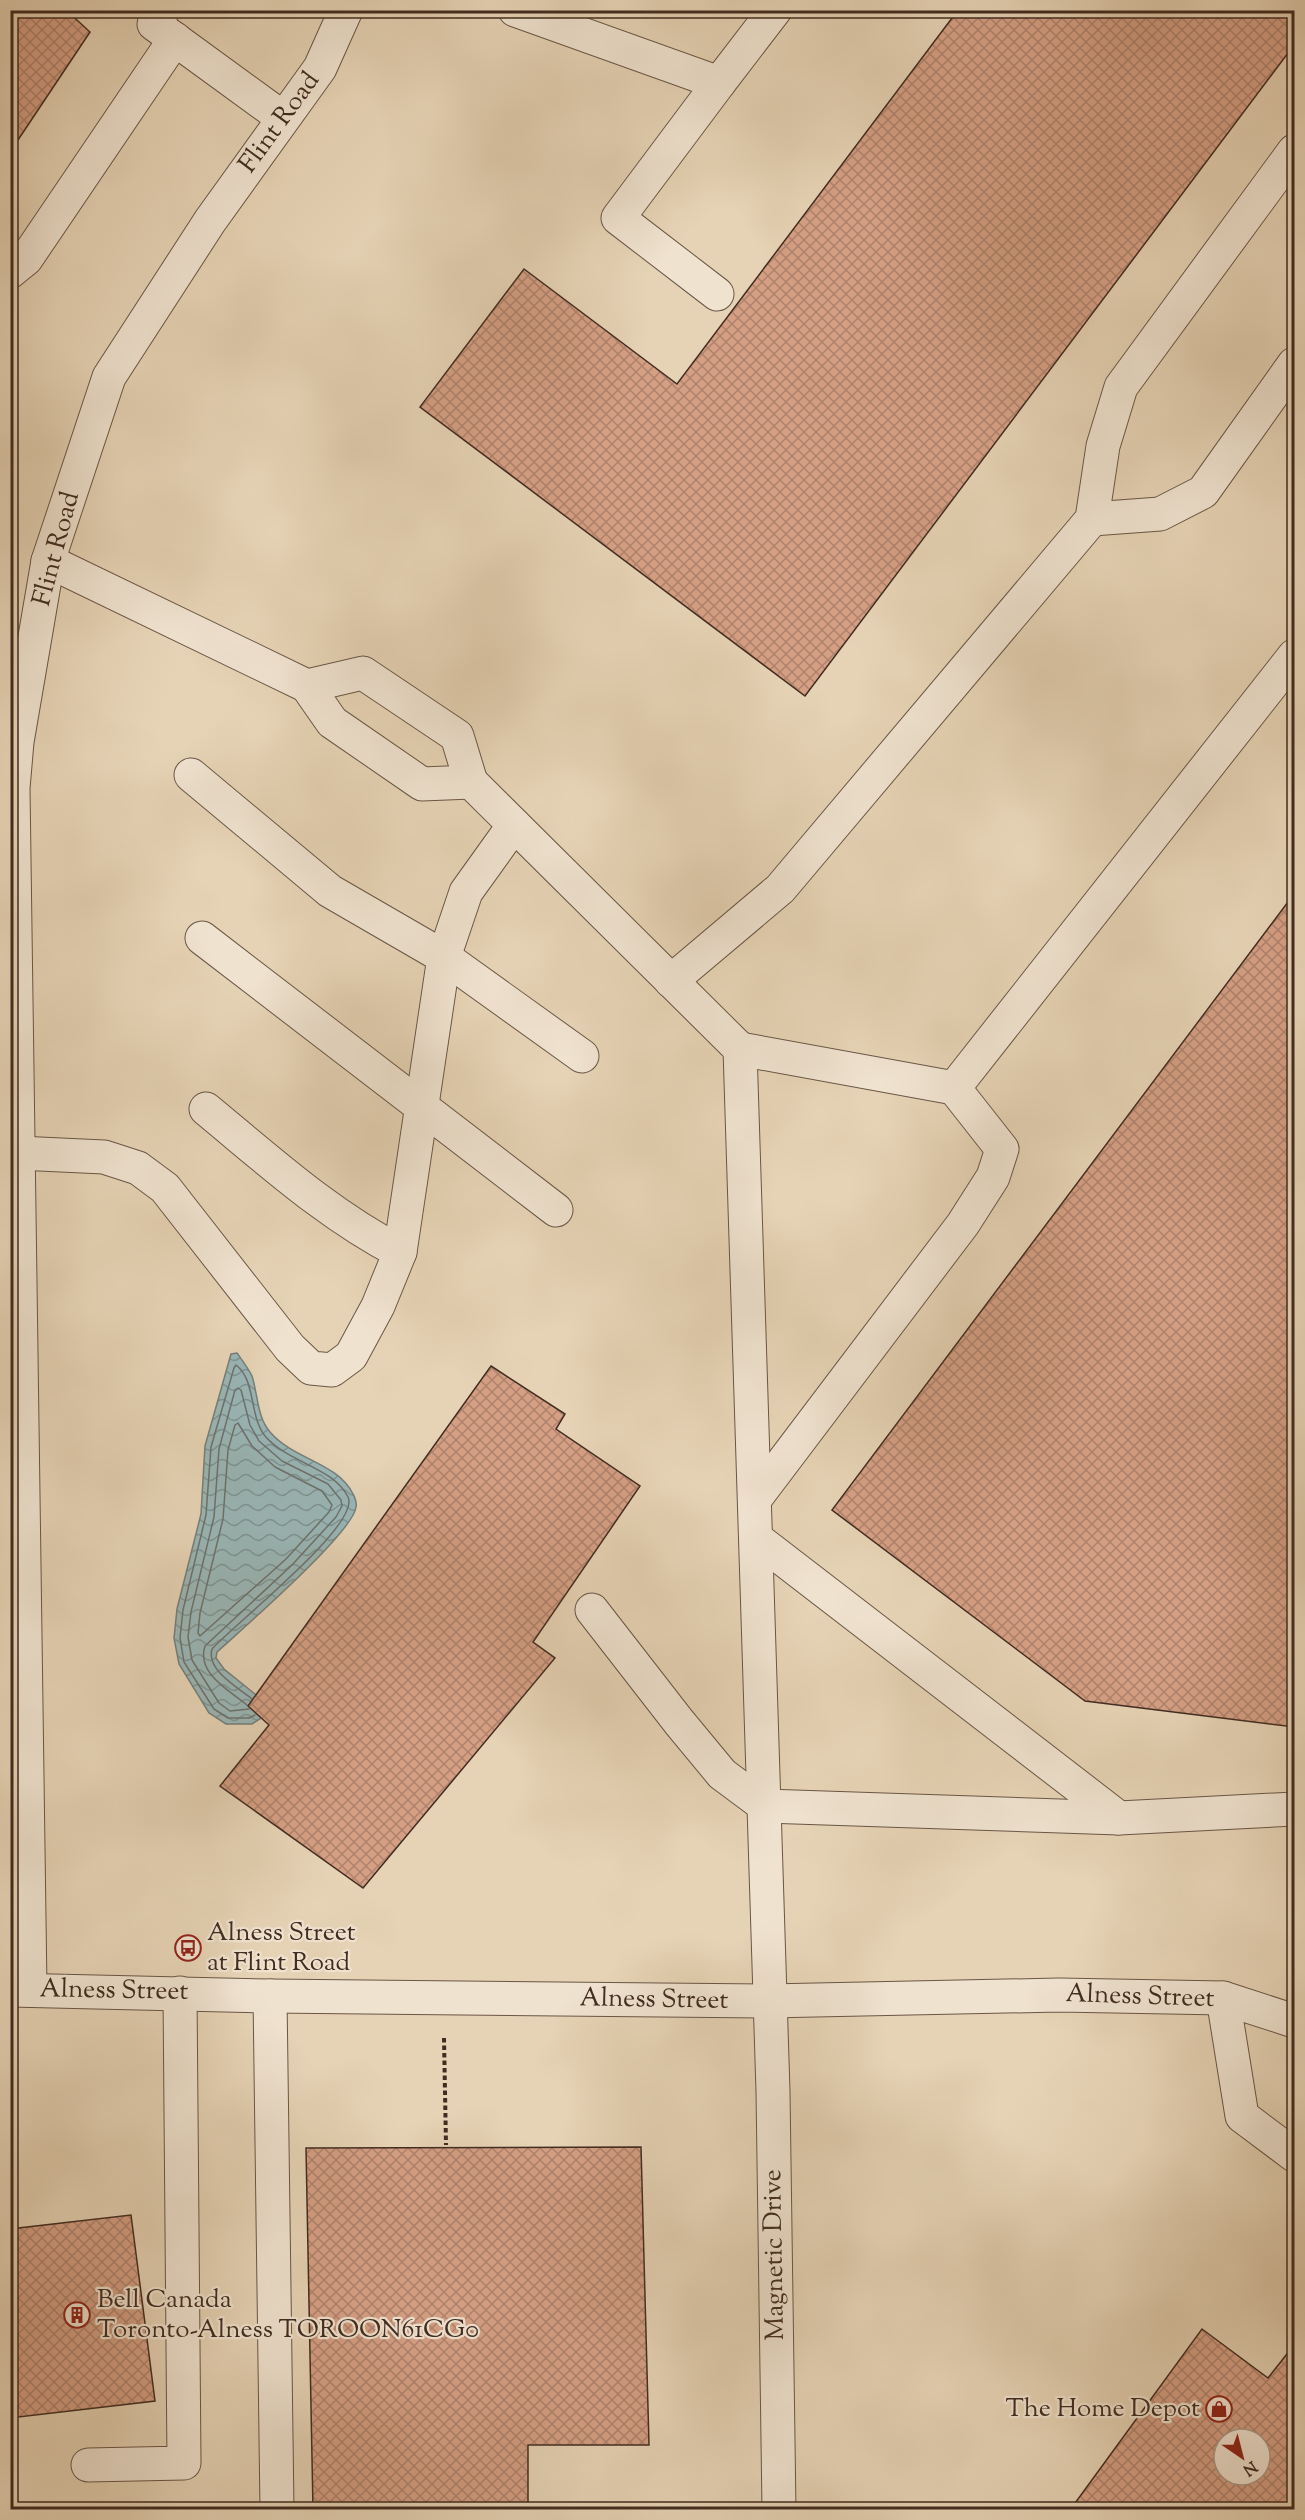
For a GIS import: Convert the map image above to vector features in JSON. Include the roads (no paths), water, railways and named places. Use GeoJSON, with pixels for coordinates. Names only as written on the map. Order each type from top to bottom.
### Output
{"type":"FeatureCollection","features":[{"type":"Feature","properties":{"kind":"street","name":"Flint Road"},"geometry":{"type":"LineString","coordinates":[[20,1990],[18,1153],[13,917],[14,742],[48,561],[110,377],[210,221],[320,68],[346,10]]}},
{"type":"Feature","properties":{"kind":"street"},"geometry":{"type":"LineString","coordinates":[[516,10],[718,83]]}},
{"type":"Feature","properties":{"kind":"street"},"geometry":{"type":"LineString","coordinates":[[717,294],[618,218],[775,10]]}},
{"type":"Feature","properties":{"kind":"street"},"geometry":{"type":"LineString","coordinates":[[10,272],[26,259],[157,21],[283,118]]}},
{"type":"Feature","properties":{"kind":"street"},"geometry":{"type":"LineString","coordinates":[[671,981],[780,889],[1092,519],[1103,446],[1121,387],[1294,151]]}},
{"type":"Feature","properties":{"kind":"street"},"geometry":{"type":"LineString","coordinates":[[1092,519],[1160,514],[1203,492],[1294,364]]}},
{"type":"Feature","properties":{"kind":"street"},"geometry":{"type":"LineString","coordinates":[[48,561],[307,686],[332,722],[422,784],[471,782]]}},
{"type":"Feature","properties":{"kind":"street"},"geometry":{"type":"LineString","coordinates":[[954,1088],[1294,656]]}},
{"type":"Feature","properties":{"kind":"street"},"geometry":{"type":"LineString","coordinates":[[307,686],[363,673],[458,736],[471,782],[740,1049],[954,1088],[1002,1149],[993,1177],[963,1224],[755,1499]]}},
{"type":"Feature","properties":{"kind":"street"},"geometry":{"type":"LineString","coordinates":[[191,775],[330,891],[444,957],[582,1056]]}},
{"type":"Feature","properties":{"kind":"street"},"geometry":{"type":"LineString","coordinates":[[18,1153],[104,1156],[138,1168],[165,1188],[290,1348],[311,1368],[332,1370],[351,1356],[378,1306],[400,1252],[444,957],[466,892],[514,825]]}},
{"type":"Feature","properties":{"kind":"street"},"geometry":{"type":"LineString","coordinates":[[202,938],[556,1210]]}},
{"type":"Feature","properties":{"kind":"street","name":"Magnetic Drive"},"geometry":{"type":"LineString","coordinates":[[740,1049],[765,1806],[768,2001],[773,2091],[779,2510]]}},
{"type":"Feature","properties":{"kind":"street"},"geometry":{"type":"LineString","coordinates":[[206,1109],[329,1209],[400,1252]]}},
{"type":"Feature","properties":{"kind":"street"},"geometry":{"type":"LineString","coordinates":[[757,1539],[1119,1818]]}},
{"type":"Feature","properties":{"kind":"street"},"geometry":{"type":"LineString","coordinates":[[592,1610],[722,1774],[765,1806],[1119,1818],[1294,1809]]}},
{"type":"Feature","properties":{"kind":"street","name":"Alness Street"},"geometry":{"type":"LineString","coordinates":[[20,1990],[270,1996],[768,2001],[1059,1995],[1223,1998],[1294,2021]]}},
{"type":"Feature","properties":{"kind":"street"},"geometry":{"type":"LineString","coordinates":[[87,2465],[184,2463],[180,1993]]}},
{"type":"Feature","properties":{"kind":"street"},"geometry":{"type":"LineString","coordinates":[[270,1996],[278,2510]]}},
{"type":"Feature","properties":{"kind":"street"},"geometry":{"type":"LineString","coordinates":[[1223,1998],[1242,2116],[1294,2155]]}},
{"type":"Feature","properties":{"kind":"water"},"geometry":{"type":"Polygon","coordinates":[[[237,1353],[252,1376],[260,1413],[270,1432],[291,1449],[337,1475],[346,1483],[356,1504],[350,1520],[317,1559],[217,1652],[216,1658],[224,1669],[271,1707],[269,1713],[252,1724],[226,1724],[209,1713],[179,1664],[174,1638],[177,1609],[201,1514],[205,1446],[231,1354],[237,1353]]]}},
{"type":"Feature","properties":{"kind":"place","name":"Alness Street at Flint Road"},"geometry":{"type":"Point","coordinates":[188,1948]}},
{"type":"Feature","properties":{"kind":"place","name":"Bell Canada Toronto-Alness TOROON61CG0"},"geometry":{"type":"Point","coordinates":[77,2315]}},
{"type":"Feature","properties":{"kind":"place","name":"The Home Depot"},"geometry":{"type":"Point","coordinates":[1219,2409]}}]}
